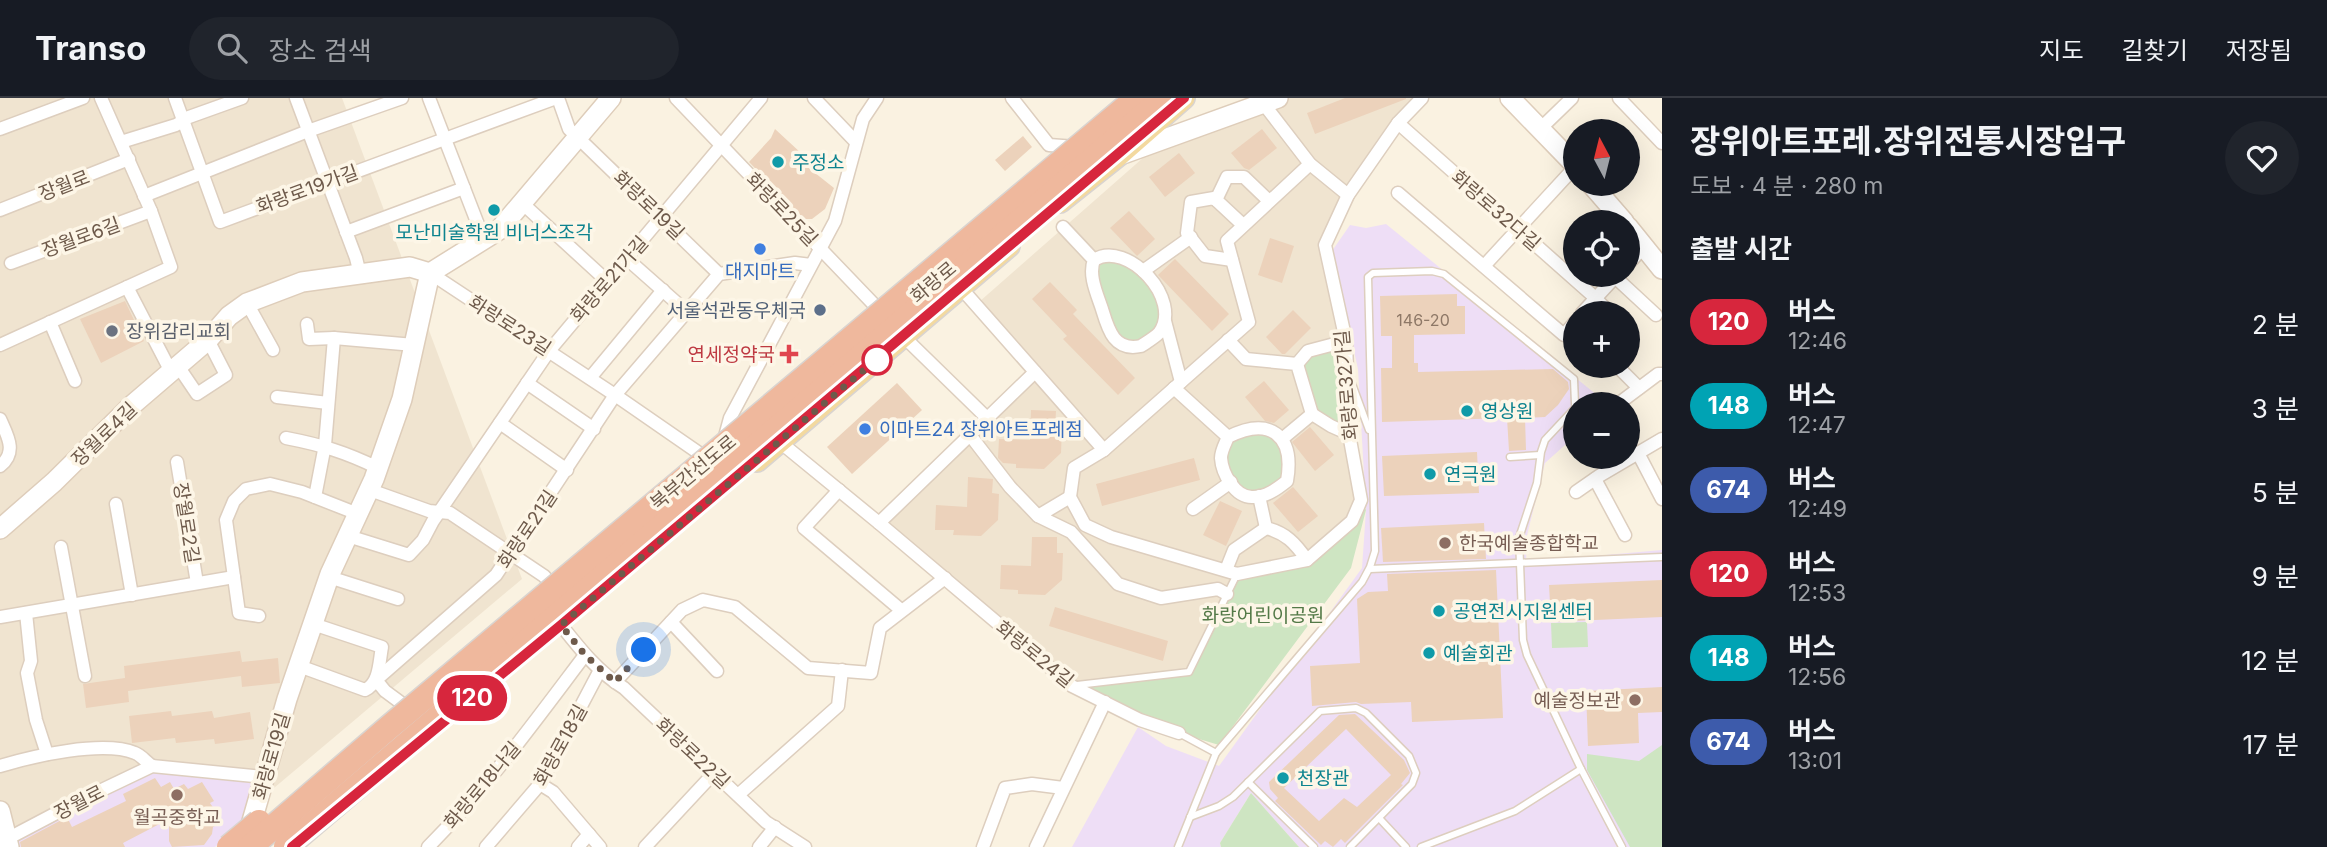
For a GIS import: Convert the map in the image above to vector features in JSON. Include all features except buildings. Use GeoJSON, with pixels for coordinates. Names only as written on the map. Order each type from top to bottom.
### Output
{"type":"FeatureCollection","features":[{"type":"Feature","properties":{"kind":"highway","name":"북부간선도로"},"geometry":{"type":"LineString","coordinates":[[250,847],[1137,98]]}},
{"type":"Feature","properties":{"kind":"highway","name":"북부간선도로"},"geometry":{"type":"LineString","coordinates":[[286,847],[1164,98]]}},
{"type":"Feature","properties":{"kind":"highway"},"geometry":{"type":"LineString","coordinates":[[229,847],[312,780],[387,729]]}},
{"type":"Feature","properties":{"kind":"highway"},"geometry":{"type":"LineString","coordinates":[[308,847],[347,812],[367,778]]}},
{"type":"Feature","properties":{"kind":"main road","name":"화랑로"},"geometry":{"type":"LineString","coordinates":[[292,847],[561,625],[961,288],[1066,183],[1090,149],[1150,98]]}},
{"type":"Feature","properties":{"kind":"main road","name":"화랑로"},"geometry":{"type":"LineString","coordinates":[[268,847],[559,594],[593,572],[889,320],[1066,183],[1111,161],[1184,98]]}},
{"type":"Feature","properties":{"kind":"street"},"geometry":{"type":"LineString","coordinates":[[0,129],[83,98]]}},
{"type":"Feature","properties":{"kind":"street"},"geometry":{"type":"LineString","coordinates":[[0,345],[172,267],[145,196],[101,98]]}},
{"type":"Feature","properties":{"kind":"street","name":"화랑로19가길"},"geometry":{"type":"LineString","coordinates":[[175,98],[220,222],[557,98]]}},
{"type":"Feature","properties":{"kind":"street"},"geometry":{"type":"LineString","coordinates":[[121,142],[242,98]]}},
{"type":"Feature","properties":{"kind":"street"},"geometry":{"type":"LineString","coordinates":[[296,98],[360,274]]}},
{"type":"Feature","properties":{"kind":"street"},"geometry":{"type":"LineString","coordinates":[[145,196],[308,131],[402,98]]}},
{"type":"Feature","properties":{"kind":"street"},"geometry":{"type":"LineString","coordinates":[[429,98],[484,240]]}},
{"type":"Feature","properties":{"kind":"street","name":"화랑로19길"},"geometry":{"type":"LineString","coordinates":[[557,98],[569,130],[663,217],[719,274]]}},
{"type":"Feature","properties":{"kind":"street"},"geometry":{"type":"LineString","coordinates":[[430,273],[499,230],[611,98]]}},
{"type":"Feature","properties":{"kind":"street","name":"화랑로25길"},"geometry":{"type":"LineString","coordinates":[[676,98],[889,320]]}},
{"type":"Feature","properties":{"kind":"street","name":"화랑로21가길"},"geometry":{"type":"LineString","coordinates":[[348,536],[408,555],[423,540],[439,512],[549,351],[761,98]]}},
{"type":"Feature","properties":{"kind":"street"},"geometry":{"type":"LineString","coordinates":[[814,98],[856,142]]}},
{"type":"Feature","properties":{"kind":"street"},"geometry":{"type":"LineString","coordinates":[[718,467],[730,418],[835,221],[863,119],[877,98]]}},
{"type":"Feature","properties":{"kind":"street"},"geometry":{"type":"LineString","coordinates":[[1012,98],[1049,145],[1090,149],[1087,163],[1111,161],[1271,101],[1310,164],[1348,195]]}},
{"type":"Feature","properties":{"kind":"street","name":"화랑로32가길"},"geometry":{"type":"LineString","coordinates":[[1070,497],[1085,525],[1111,537],[1231,572],[1307,560],[1352,521],[1361,500],[1349,434],[1346,341],[1325,245],[1348,195],[1398,123],[1422,98]]}},
{"type":"Feature","properties":{"kind":"street"},"geometry":{"type":"LineString","coordinates":[[1510,98],[1563,153]]}},
{"type":"Feature","properties":{"kind":"street"},"geometry":{"type":"LineString","coordinates":[[1540,129],[1572,98]]}},
{"type":"Feature","properties":{"kind":"street"},"geometry":{"type":"LineString","coordinates":[[1619,98],[1662,143]]}},
{"type":"Feature","properties":{"kind":"street","name":"화랑로32다길"},"geometry":{"type":"LineString","coordinates":[[1398,123],[1597,301]]}},
{"type":"Feature","properties":{"kind":"street","name":"장월로"},"geometry":{"type":"LineString","coordinates":[[0,210],[129,159]]}},
{"type":"Feature","properties":{"kind":"street"},"geometry":{"type":"LineString","coordinates":[[1038,516],[1070,497],[1074,468],[1104,450],[1249,322],[1227,241],[1310,164]]}},
{"type":"Feature","properties":{"kind":"street"},"geometry":{"type":"LineString","coordinates":[[1216,200],[1227,177],[1244,177],[1269,201]]}},
{"type":"Feature","properties":{"kind":"street"},"geometry":{"type":"LineString","coordinates":[[1484,266],[1563,179]]}},
{"type":"Feature","properties":{"kind":"street"},"geometry":{"type":"LineString","coordinates":[[346,232],[464,188]]}},
{"type":"Feature","properties":{"kind":"street"},"geometry":{"type":"LineString","coordinates":[[1398,193],[1563,334]]}},
{"type":"Feature","properties":{"kind":"street"},"geometry":{"type":"LineString","coordinates":[[1601,196],[1614,210]]}},
{"type":"Feature","properties":{"kind":"street"},"geometry":{"type":"LineString","coordinates":[[1232,260],[1205,256],[1187,233],[1192,202],[1214,198],[1243,225]]}},
{"type":"Feature","properties":{"kind":"street"},"geometry":{"type":"LineString","coordinates":[[522,203],[606,280]]}},
{"type":"Feature","properties":{"kind":"street","name":"장월로6길"},"geometry":{"type":"LineString","coordinates":[[11,263],[151,211]]}},
{"type":"Feature","properties":{"kind":"street"},"geometry":{"type":"LineString","coordinates":[[1063,227],[1094,260]]}},
{"type":"Feature","properties":{"kind":"street"},"geometry":{"type":"LineString","coordinates":[[1143,271],[1191,237]]}},
{"type":"Feature","properties":{"kind":"street"},"geometry":{"type":"LineString","coordinates":[[1640,242],[1662,269]]}},
{"type":"Feature","properties":{"kind":"street"},"geometry":{"type":"LineString","coordinates":[[1640,251],[1644,247]]}},
{"type":"Feature","properties":{"kind":"street"},"geometry":{"type":"LineString","coordinates":[[1094,260],[1110,255],[1128,261],[1143,271],[1159,292],[1164,304],[1177,385],[1228,437]]}},
{"type":"Feature","properties":{"kind":"street"},"geometry":{"type":"LineString","coordinates":[[626,258],[687,312]]}},
{"type":"Feature","properties":{"kind":"street"},"geometry":{"type":"LineString","coordinates":[[1094,260],[1092,270],[1096,295],[1104,321],[1113,338],[1122,346],[1141,346],[1157,335],[1164,317]]}},
{"type":"Feature","properties":{"kind":"street"},"geometry":{"type":"LineString","coordinates":[[719,274],[795,262],[811,265]]}},
{"type":"Feature","properties":{"kind":"street","name":"장월로4길"},"geometry":{"type":"LineString","coordinates":[[0,529],[54,482],[131,406],[208,340],[229,316],[247,303],[302,282],[410,267],[430,273]]}},
{"type":"Feature","properties":{"kind":"street","name":"화랑로19길"},"geometry":{"type":"LineString","coordinates":[[244,847],[329,577],[370,490],[401,400],[430,273]]}},
{"type":"Feature","properties":{"kind":"street","name":"화랑로23길"},"geometry":{"type":"LineString","coordinates":[[430,273],[590,378],[718,467]]}},
{"type":"Feature","properties":{"kind":"street","name":"화랑로21길"},"geometry":{"type":"LineString","coordinates":[[376,680],[496,575],[615,395],[719,274]]}},
{"type":"Feature","properties":{"kind":"street"},"geometry":{"type":"LineString","coordinates":[[127,287],[168,366],[178,366],[197,394],[226,375],[208,340]]}},
{"type":"Feature","properties":{"kind":"street"},"geometry":{"type":"LineString","coordinates":[[1592,301],[1605,287]]}},
{"type":"Feature","properties":{"kind":"street"},"geometry":{"type":"LineString","coordinates":[[1627,287],[1656,315]]}},
{"type":"Feature","properties":{"kind":"street","name":"화랑로"},"geometry":{"type":"LineString","coordinates":[[961,288],[1104,450]]}},
{"type":"Feature","properties":{"kind":"street"},"geometry":{"type":"LineString","coordinates":[[590,378],[663,290]]}},
{"type":"Feature","properties":{"kind":"street"},"geometry":{"type":"LineString","coordinates":[[247,303],[273,350]]}},
{"type":"Feature","properties":{"kind":"street"},"geometry":{"type":"LineString","coordinates":[[50,322],[75,381]]}},
{"type":"Feature","properties":{"kind":"street"},"geometry":{"type":"LineString","coordinates":[[307,324],[309,338],[414,345]]}},
{"type":"Feature","properties":{"kind":"street"},"geometry":{"type":"LineString","coordinates":[[904,337],[987,418]]}},
{"type":"Feature","properties":{"kind":"street"},"geometry":{"type":"LineString","coordinates":[[315,497],[325,445],[334,338]]}},
{"type":"Feature","properties":{"kind":"street"},"geometry":{"type":"LineString","coordinates":[[1228,340],[1246,359],[1297,364]]}},
{"type":"Feature","properties":{"kind":"street"},"geometry":{"type":"LineString","coordinates":[[1297,364],[1308,351],[1346,341]]}},
{"type":"Feature","properties":{"kind":"street"},"geometry":{"type":"LineString","coordinates":[[1297,364],[1312,414],[1349,434]]}},
{"type":"Feature","properties":{"kind":"street"},"geometry":{"type":"LineString","coordinates":[[879,523],[1035,372]]}},
{"type":"Feature","properties":{"kind":"street"},"geometry":{"type":"LineString","coordinates":[[1634,392],[1658,374],[1662,374]]}},
{"type":"Feature","properties":{"kind":"street"},"geometry":{"type":"LineString","coordinates":[[1629,378],[1639,388]]}},
{"type":"Feature","properties":{"kind":"street"},"geometry":{"type":"LineString","coordinates":[[527,383],[594,429]]}},
{"type":"Feature","properties":{"kind":"street"},"geometry":{"type":"LineString","coordinates":[[277,397],[328,403]]}},
{"type":"Feature","properties":{"kind":"street"},"geometry":{"type":"LineString","coordinates":[[1282,439],[1312,414]]}},
{"type":"Feature","properties":{"kind":"street"},"geometry":{"type":"LineString","coordinates":[[0,419],[11,449],[6,461],[0,466]]}},
{"type":"Feature","properties":{"kind":"street"},"geometry":{"type":"LineString","coordinates":[[500,423],[567,470]]}},
{"type":"Feature","properties":{"kind":"street"},"geometry":{"type":"LineString","coordinates":[[1262,427],[1282,439],[1290,464],[1287,481],[1270,494],[1252,498],[1238,492],[1223,471],[1221,454],[1228,437],[1244,429],[1262,427]]}},
{"type":"Feature","properties":{"kind":"street"},"geometry":{"type":"LineString","coordinates":[[970,435],[1010,487],[1038,516],[1071,533],[1118,584],[1161,598],[1218,589],[1227,594]]}},
{"type":"Feature","properties":{"kind":"street"},"geometry":{"type":"LineString","coordinates":[[286,438],[325,445],[378,468]]}},
{"type":"Feature","properties":{"kind":"street"},"geometry":{"type":"LineString","coordinates":[[1640,452],[1662,439]]}},
{"type":"Feature","properties":{"kind":"street","name":"화랑로24길"},"geometry":{"type":"LineString","coordinates":[[780,442],[1072,686],[1140,720],[1179,733]]}},
{"type":"Feature","properties":{"kind":"street"},"geometry":{"type":"LineString","coordinates":[[1640,457],[1662,499]]}},
{"type":"Feature","properties":{"kind":"street","name":"장월로2길"},"geometry":{"type":"LineString","coordinates":[[177,462],[197,583]]}},
{"type":"Feature","properties":{"kind":"street"},"geometry":{"type":"LineString","coordinates":[[1576,492],[1612,469]]}},
{"type":"Feature","properties":{"kind":"street"},"geometry":{"type":"LineString","coordinates":[[1595,479],[1625,535]]}},
{"type":"Feature","properties":{"kind":"street"},"geometry":{"type":"LineString","coordinates":[[1193,509],[1231,482]]}},
{"type":"Feature","properties":{"kind":"street","name":"장월로2길"},"geometry":{"type":"LineString","coordinates":[[259,616],[239,613],[226,520],[234,501],[246,489],[270,484],[315,497],[358,514]]}},
{"type":"Feature","properties":{"kind":"street"},"geometry":{"type":"LineString","coordinates":[[370,490],[429,511],[450,513],[544,576],[559,594]]}},
{"type":"Feature","properties":{"kind":"street"},"geometry":{"type":"LineString","coordinates":[[839,490],[804,528],[901,610]]}},
{"type":"Feature","properties":{"kind":"street"},"geometry":{"type":"LineString","coordinates":[[1259,496],[1266,528]]}},
{"type":"Feature","properties":{"kind":"street"},"geometry":{"type":"LineString","coordinates":[[116,504],[132,595]]}},
{"type":"Feature","properties":{"kind":"street"},"geometry":{"type":"LineString","coordinates":[[1231,572],[1234,550],[1266,528],[1281,532],[1295,543],[1307,560]]}},
{"type":"Feature","properties":{"kind":"street"},"geometry":{"type":"LineString","coordinates":[[61,547],[85,676]]}},
{"type":"Feature","properties":{"kind":"street"},"geometry":{"type":"LineString","coordinates":[[593,572],[592,585],[599,593]]}},
{"type":"Feature","properties":{"kind":"street","name":"장월로2길"},"geometry":{"type":"LineString","coordinates":[[0,617],[234,577]]}},
{"type":"Feature","properties":{"kind":"street"},"geometry":{"type":"LineString","coordinates":[[329,577],[398,599]]}},
{"type":"Feature","properties":{"kind":"street"},"geometry":{"type":"LineString","coordinates":[[615,682],[682,610],[703,600],[735,607],[808,668],[871,673],[880,628],[945,578]]}},
{"type":"Feature","properties":{"kind":"street"},"geometry":{"type":"LineString","coordinates":[[26,613],[31,661],[26,673],[36,720],[47,754]]}},
{"type":"Feature","properties":{"kind":"street"},"geometry":{"type":"LineString","coordinates":[[671,622],[717,671]]}},
{"type":"Feature","properties":{"kind":"street"},"geometry":{"type":"LineString","coordinates":[[299,666],[365,690],[372,687],[376,680],[382,647],[313,624]]}},
{"type":"Feature","properties":{"kind":"street","name":"화랑로22길"},"geometry":{"type":"LineString","coordinates":[[561,625],[600,670],[624,688],[766,822],[805,847]]}},
{"type":"Feature","properties":{"kind":"street","name":"화랑로18나길"},"geometry":{"type":"LineString","coordinates":[[428,847],[507,757],[585,655]]}},
{"type":"Feature","properties":{"kind":"street","name":"화랑로18길"},"geometry":{"type":"LineString","coordinates":[[486,847],[540,784],[600,670]]}},
{"type":"Feature","properties":{"kind":"street"},"geometry":{"type":"LineString","coordinates":[[738,796],[838,706],[842,670]]}},
{"type":"Feature","properties":{"kind":"street"},"geometry":{"type":"LineString","coordinates":[[376,680],[385,691],[418,716]]}},
{"type":"Feature","properties":{"kind":"street"},"geometry":{"type":"LineString","coordinates":[[1036,847],[1105,702]]}},
{"type":"Feature","properties":{"kind":"street"},"geometry":{"type":"LineString","coordinates":[[0,766],[47,754],[120,749],[138,753],[152,766],[264,777]]}},
{"type":"Feature","properties":{"kind":"street","name":"장월로"},"geometry":{"type":"LineString","coordinates":[[0,811],[8,843],[83,799],[152,766]]}},
{"type":"Feature","properties":{"kind":"street"},"geometry":{"type":"LineString","coordinates":[[645,847],[714,773]]}},
{"type":"Feature","properties":{"kind":"street"},"geometry":{"type":"LineString","coordinates":[[540,784],[553,792],[600,847]]}},
{"type":"Feature","properties":{"kind":"street"},"geometry":{"type":"LineString","coordinates":[[983,847],[1004,789],[1032,784],[1063,788]]}},
{"type":"Feature","properties":{"kind":"street"},"geometry":{"type":"LineString","coordinates":[[759,847],[775,827]]}},
{"type":"Feature","properties":{"kind":"street"},"geometry":{"type":"LineString","coordinates":[[578,847],[589,834]]}},
{"type":"Feature","properties":{"kind":"lane"},"geometry":{"type":"LineString","coordinates":[[1178,847],[1216,753],[1362,582],[1370,569],[1375,551],[1368,277],[1373,273],[1432,271],[1444,274],[1574,379],[1574,392]]}},
{"type":"Feature","properties":{"kind":"lane"},"geometry":{"type":"LineString","coordinates":[[1346,366],[1372,437]]}},
{"type":"Feature","properties":{"kind":"lane"},"geometry":{"type":"LineString","coordinates":[[1563,420],[1545,440],[1536,483],[1519,538],[1524,648],[1581,769],[1622,847]]}},
{"type":"Feature","properties":{"kind":"lane"},"geometry":{"type":"LineString","coordinates":[[1510,457],[1540,455]]}},
{"type":"Feature","properties":{"kind":"lane"},"geometry":{"type":"LineString","coordinates":[[1370,569],[1662,557]]}},
{"type":"Feature","properties":{"kind":"lane"},"geometry":{"type":"LineString","coordinates":[[1072,686],[1189,672],[1227,594],[1231,572]]}},
{"type":"Feature","properties":{"kind":"lane"},"geometry":{"type":"LineString","coordinates":[[1190,817],[1226,802],[1321,711],[1361,710],[1409,756],[1416,774],[1412,784],[1350,847]]}},
{"type":"Feature","properties":{"kind":"lane"},"geometry":{"type":"LineString","coordinates":[[1179,733],[1216,753]]}},
{"type":"Feature","properties":{"kind":"lane"},"geometry":{"type":"LineString","coordinates":[[1421,847],[1515,811],[1581,769]]}},
{"type":"Feature","properties":{"kind":"lane"},"geometry":{"type":"LineString","coordinates":[[1248,782],[1314,847]]}},
{"type":"Feature","properties":{"kind":"lane"},"geometry":{"type":"LineString","coordinates":[[1379,818],[1406,847]]}},
{"type":"Feature","properties":{"kind":"shaded area"},"geometry":{"type":"Polygon","coordinates":[[[0,98],[342,98],[522,579],[204,847],[0,847],[0,98]]]}},
{"type":"Feature","properties":{"kind":"shaded area"},"geometry":{"type":"Polygon","coordinates":[[[1288,98],[1419,98],[1320,244],[1347,365],[1361,500],[1352,521],[1307,560],[1237,570],[1114,534],[1089,522],[1074,498],[1079,469],[1108,451],[979,302],[1152,150],[1263,110],[1288,98]]]}},
{"type":"Feature","properties":{"kind":"shaded area","name":"한국예술종합학교"},"geometry":{"type":"Polygon","coordinates":[[[1386,224],[1563,368],[1563,378],[1576,378],[1593,392],[1563,392],[1563,447],[1545,463],[1527,535],[1526,562],[1662,550],[1662,847],[1299,847],[1251,793],[1220,843],[1221,847],[1072,847],[1138,727],[1166,746],[1219,766],[1362,568],[1366,510],[1358,369],[1332,251],[1350,225],[1366,228],[1386,224]]]}},
{"type":"Feature","properties":{"kind":"shaded area"},"geometry":{"type":"Polygon","coordinates":[[[1035,372],[1104,450],[1074,468],[1070,497],[1085,525],[1237,574],[1189,672],[1072,686],[879,523],[1035,372]]]}},
{"type":"Feature","properties":{"kind":"shaded area","name":"월곡중학교"},"geometry":{"type":"Polygon","coordinates":[[[152,766],[264,777],[255,813],[215,847],[9,847],[7,839],[152,766]]]}},
{"type":"Feature","properties":{"kind":"green space"},"geometry":{"type":"Polygon","coordinates":[[[1110,255],[1156,287],[1163,324],[1146,343],[1122,346],[1094,282],[1097,257],[1110,255]]]}},
{"type":"Feature","properties":{"kind":"green space"},"geometry":{"type":"Polygon","coordinates":[[[1346,341],[1349,434],[1312,414],[1297,364],[1308,351],[1346,341]]]}},
{"type":"Feature","properties":{"kind":"green space"},"geometry":{"type":"Polygon","coordinates":[[[1244,429],[1282,439],[1287,481],[1252,498],[1223,471],[1228,437],[1244,429]]]}},
{"type":"Feature","properties":{"kind":"green space","name":"화랑어린이공원"},"geometry":{"type":"Polygon","coordinates":[[[1361,500],[1366,510],[1351,568],[1219,745],[1179,733],[1072,686],[1189,672],[1237,574],[1307,560],[1352,521],[1361,500]]]}},
{"type":"Feature","properties":{"kind":"green space"},"geometry":{"type":"Polygon","coordinates":[[[1587,622],[1588,647],[1552,648],[1551,623],[1587,622]]]}},
{"type":"Feature","properties":{"kind":"green space"},"geometry":{"type":"Polygon","coordinates":[[[1662,745],[1662,847],[1630,847],[1587,770],[1587,754],[1639,761],[1662,745]]]}},
{"type":"Feature","properties":{"kind":"green space"},"geometry":{"type":"Polygon","coordinates":[[[1251,793],[1299,847],[1221,847],[1220,843],[1251,793]]]}},
{"type":"Feature","properties":{"kind":"bus line","name":"120"},"geometry":{"type":"LineString","coordinates":[[292,847],[780,442],[1184,98]]}},
{"type":"Feature","properties":{"kind":"place","name":"주정소"},"geometry":{"type":"Point","coordinates":[778,162]}},
{"type":"Feature","properties":{"kind":"place","name":"모난미술학원 비너스조각"},"geometry":{"type":"Point","coordinates":[494,210]}},
{"type":"Feature","properties":{"kind":"place","name":"대지마트"},"geometry":{"type":"Point","coordinates":[760,249]}},
{"type":"Feature","properties":{"kind":"place","name":"서울석관동우체국"},"geometry":{"type":"Point","coordinates":[820,310]}},
{"type":"Feature","properties":{"kind":"place","name":"장위감리교회"},"geometry":{"type":"Point","coordinates":[112,331]}},
{"type":"Feature","properties":{"kind":"place","name":"연세정약국"},"geometry":{"type":"Point","coordinates":[789,354]}},
{"type":"Feature","properties":{"kind":"place","name":"영상원"},"geometry":{"type":"Point","coordinates":[1467,411]}},
{"type":"Feature","properties":{"kind":"place","name":"이마트24 장위아트포레점"},"geometry":{"type":"Point","coordinates":[865,429]}},
{"type":"Feature","properties":{"kind":"place","name":"연극원"},"geometry":{"type":"Point","coordinates":[1430,474]}},
{"type":"Feature","properties":{"kind":"place","name":"한국예술종합학교"},"geometry":{"type":"Point","coordinates":[1445,543]}},
{"type":"Feature","properties":{"kind":"place","name":"공연전시지원센터"},"geometry":{"type":"Point","coordinates":[1439,611]}},
{"type":"Feature","properties":{"kind":"place","name":"예술회관"},"geometry":{"type":"Point","coordinates":[1429,653]}},
{"type":"Feature","properties":{"kind":"place","name":"예술정보관"},"geometry":{"type":"Point","coordinates":[1635,700]}},
{"type":"Feature","properties":{"kind":"place","name":"천장관"},"geometry":{"type":"Point","coordinates":[1283,778]}},
{"type":"Feature","properties":{"kind":"place","name":"월곡중학교"},"geometry":{"type":"Point","coordinates":[177,795]}},
{"type":"Feature","properties":{"kind":"route"},"geometry":{"type":"LineString","coordinates":[[644,650],[615,682],[585,655],[561,625],[883,354],[877,360]]}}]}
